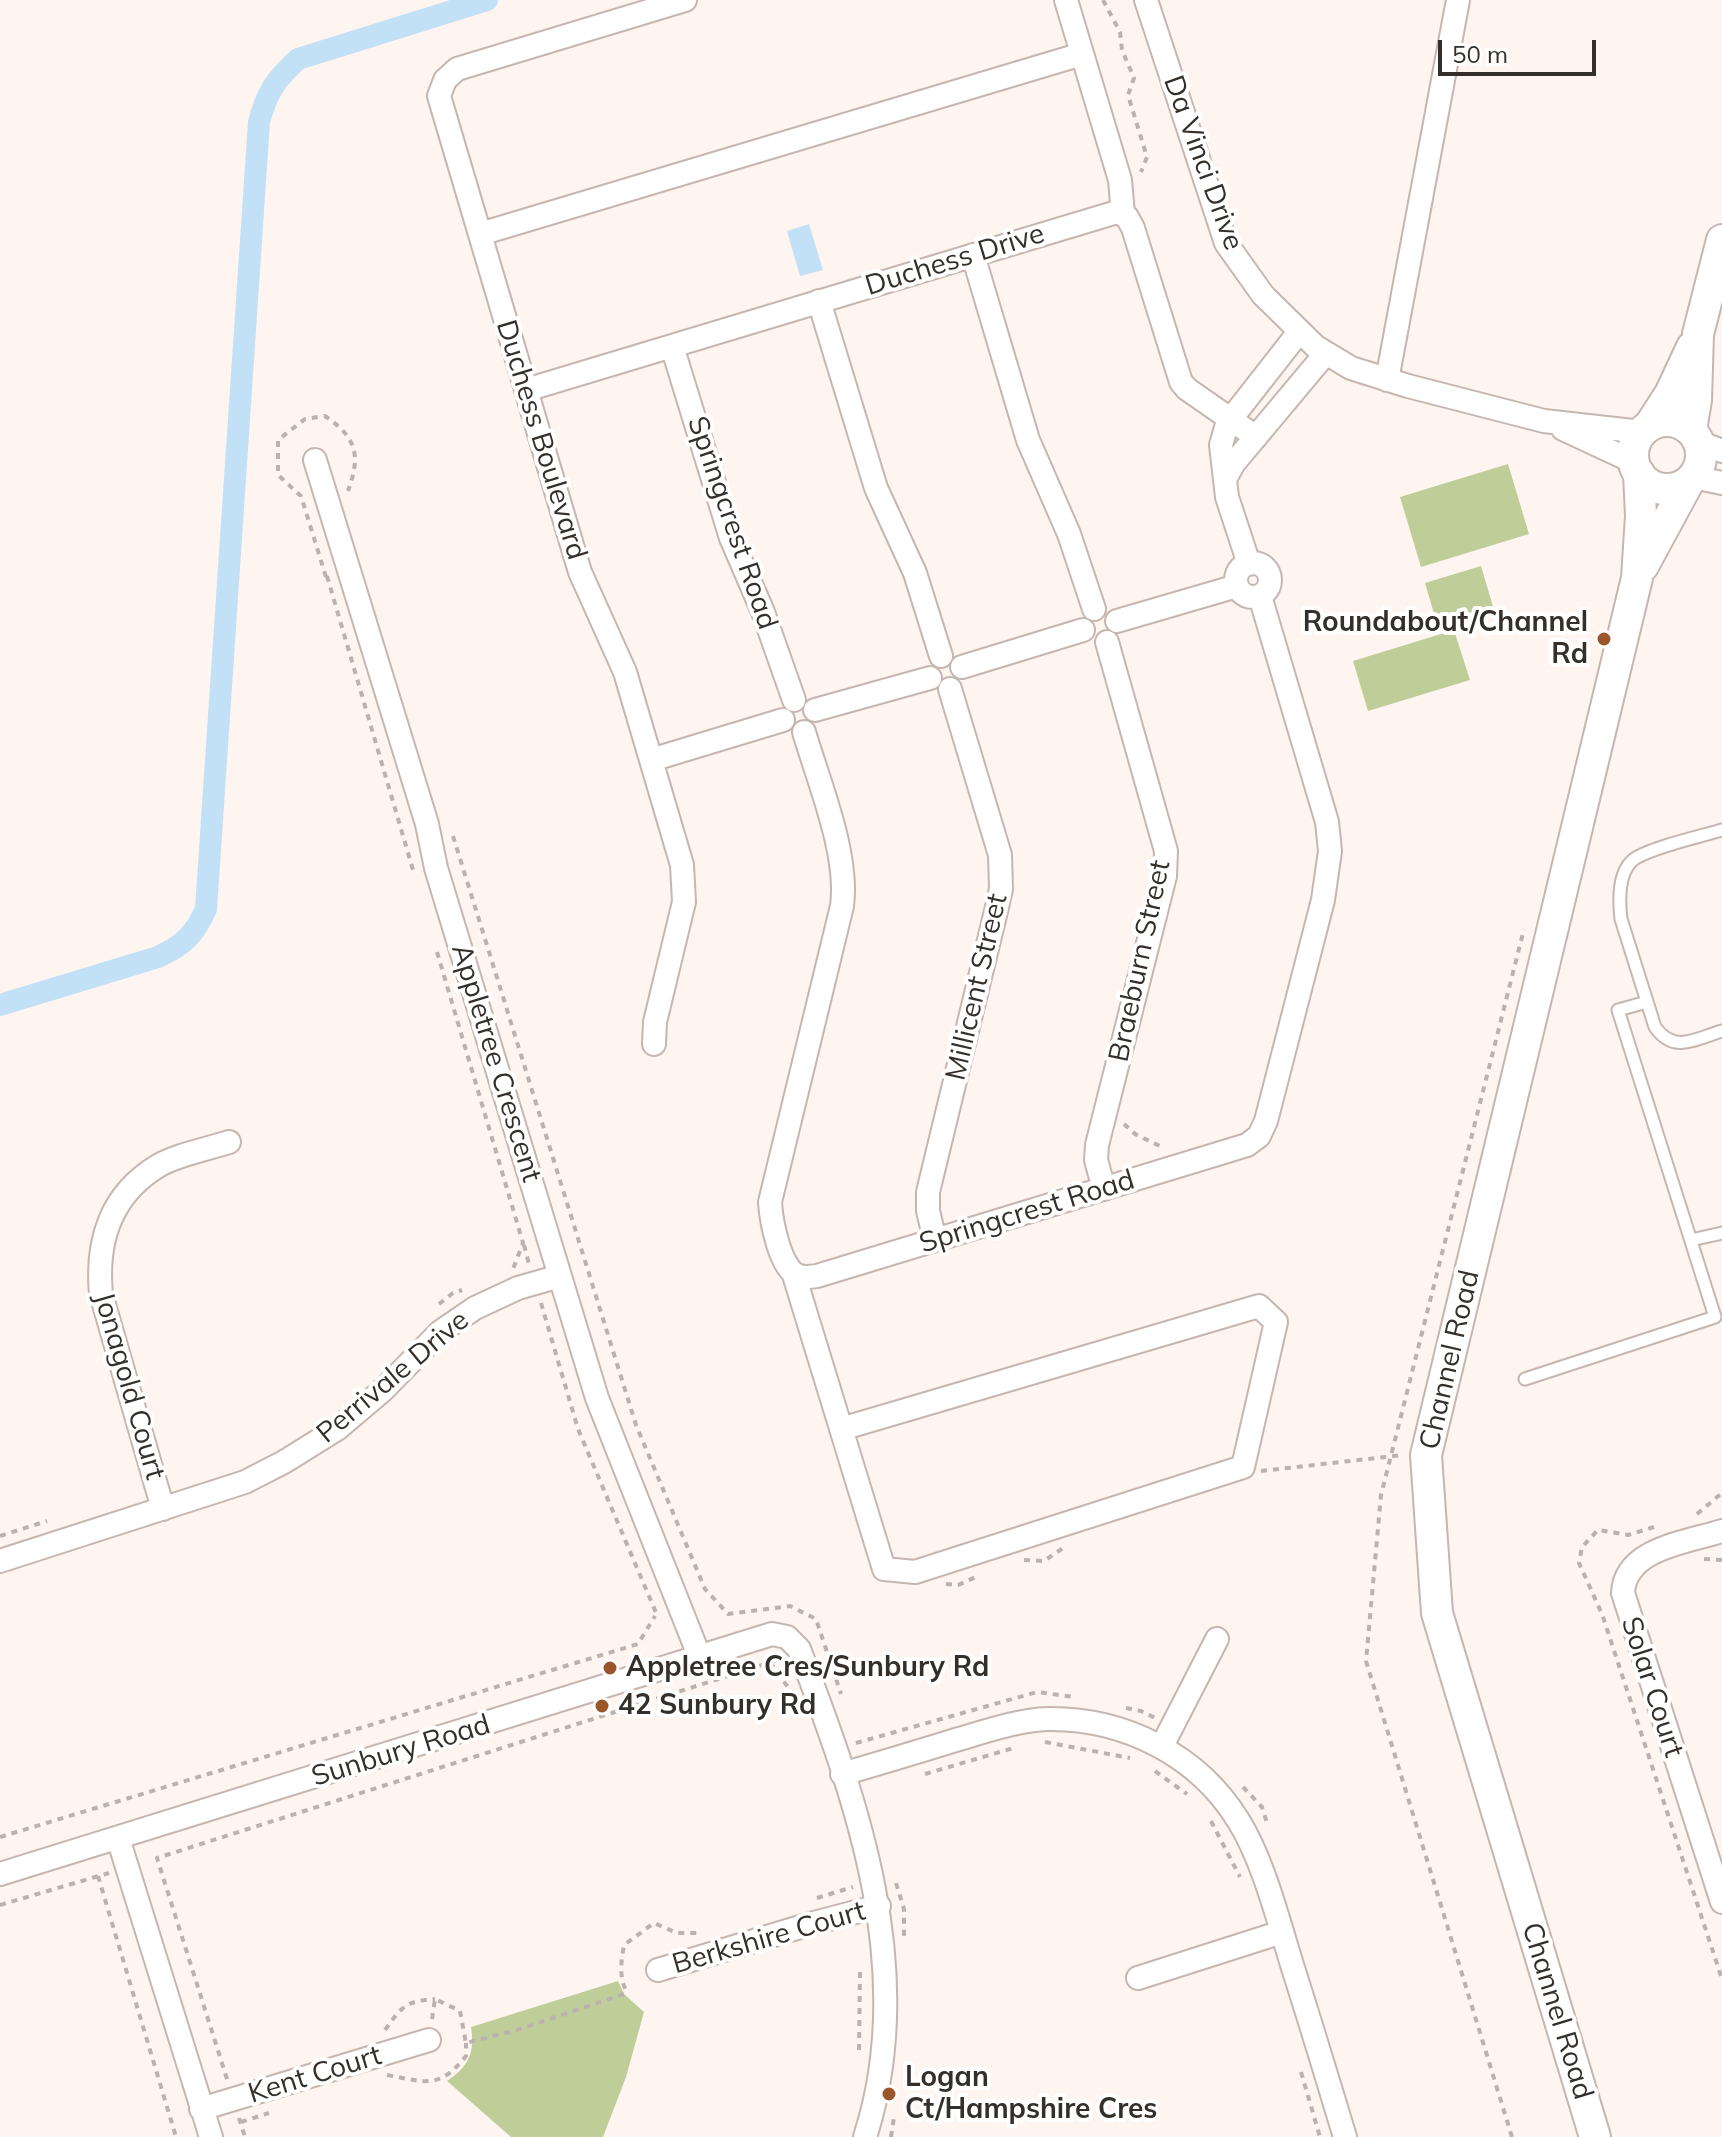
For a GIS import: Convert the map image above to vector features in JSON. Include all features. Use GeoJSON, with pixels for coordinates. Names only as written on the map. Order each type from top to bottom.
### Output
{"type":"FeatureCollection","features":[{"type":"Feature","properties":{"kind":"street","name":"Duchess Boulevard"},"geometry":{"type":"LineString","coordinates":[[654,1044],[655,1022],[684,902],[682,865],[621,661],[580,572],[441,106],[440,90],[445,80],[462,68],[685,0]]}},
{"type":"Feature","properties":{"kind":"street"},"geometry":{"type":"LineString","coordinates":[[1066,0],[1120,180],[1123,214],[1133,228],[1181,382],[1256,437]]}},
{"type":"Feature","properties":{"kind":"street","name":"Da Vinci Drive"},"geometry":{"type":"LineString","coordinates":[[1146,0],[1226,243],[1263,295],[1299,332],[1351,368],[1387,380],[1544,421],[1646,429]]}},
{"type":"Feature","properties":{"kind":"street"},"geometry":{"type":"LineString","coordinates":[[1387,380],[1458,0]]}},
{"type":"Feature","properties":{"kind":"street"},"geometry":{"type":"LineString","coordinates":[[480,234],[1082,54]]}},
{"type":"Feature","properties":{"kind":"street","name":"Duchess Drive"},"geometry":{"type":"LineString","coordinates":[[526,390],[1111,212],[1123,214]]}},
{"type":"Feature","properties":{"kind":"street"},"geometry":{"type":"LineString","coordinates":[[1698,334],[1696,400],[1704,441],[1702,480],[1668,489],[1657,487],[1637,468],[1636,441],[1670,394],[1698,334],[1722,240]]}},
{"type":"Feature","properties":{"kind":"street"},"geometry":{"type":"LineString","coordinates":[[973,255],[1028,440],[1069,534],[1094,609]]}},
{"type":"Feature","properties":{"kind":"street"},"geometry":{"type":"LineString","coordinates":[[819,301],[876,488],[915,573],[941,656]]}},
{"type":"Feature","properties":{"kind":"street"},"geometry":{"type":"LineString","coordinates":[[1249,564],[1227,497],[1221,445],[1232,418],[1299,332]]}},
{"type":"Feature","properties":{"kind":"street","name":"Springcrest Road"},"geometry":{"type":"LineString","coordinates":[[672,346],[731,538],[763,612],[794,700]]}},
{"type":"Feature","properties":{"kind":"street"},"geometry":{"type":"LineString","coordinates":[[1225,479],[1234,463],[1326,353]]}},
{"type":"Feature","properties":{"kind":"street","name":"Da Vinci Drive"},"geometry":{"type":"LineString","coordinates":[[1544,421],[1637,468]]}},
{"type":"Feature","properties":{"kind":"street"},"geometry":{"type":"LineString","coordinates":[[1646,429],[1664,421],[1679,422],[1704,441]]}},
{"type":"Feature","properties":{"kind":"street","name":"Appletree Crescent"},"geometry":{"type":"LineString","coordinates":[[315,460],[597,1398],[700,1658]]}},
{"type":"Feature","properties":{"kind":"street","name":"Channel Road"},"geometry":{"type":"LineString","coordinates":[[1595,2137],[1437,1613],[1426,1455],[1637,578],[1641,516],[1637,468]]}},
{"type":"Feature","properties":{"kind":"street","name":"Channel Road"},"geometry":{"type":"LineString","coordinates":[[1637,578],[1665,521],[1702,480]]}},
{"type":"Feature","properties":{"kind":"street"},"geometry":{"type":"LineString","coordinates":[[1249,564],[1260,565],[1268,572],[1270,583],[1260,596],[1244,595],[1237,586],[1237,575],[1249,564]]}},
{"type":"Feature","properties":{"kind":"street"},"geometry":{"type":"LineString","coordinates":[[1117,621],[1237,586]]}},
{"type":"Feature","properties":{"kind":"street","name":"Springcrest Road"},"geometry":{"type":"LineString","coordinates":[[794,1275],[817,1276],[1247,1145],[1259,1136],[1266,1121],[1329,869],[1327,822],[1260,596]]}},
{"type":"Feature","properties":{"kind":"street"},"geometry":{"type":"LineString","coordinates":[[1094,609],[1108,610],[1117,621],[1117,631],[1107,642],[1095,642],[1083,630],[1085,615],[1094,609]]}},
{"type":"Feature","properties":{"kind":"street"},"geometry":{"type":"LineString","coordinates":[[962,667],[1083,630]]}},
{"type":"Feature","properties":{"kind":"street","name":"Braeburn Street"},"geometry":{"type":"LineString","coordinates":[[1104,1189],[1096,1160],[1097,1145],[1165,876],[1166,851],[1107,642]]}},
{"type":"Feature","properties":{"kind":"street"},"geometry":{"type":"LineString","coordinates":[[941,656],[956,658],[962,667],[962,678],[950,689],[936,686],[930,678],[930,667],[941,656]]}},
{"type":"Feature","properties":{"kind":"street"},"geometry":{"type":"LineString","coordinates":[[815,710],[930,678]]}},
{"type":"Feature","properties":{"kind":"street","name":"Millicent Street"},"geometry":{"type":"LineString","coordinates":[[935,1240],[928,1211],[928,1192],[997,907],[1002,873],[1000,855],[950,689]]}},
{"type":"Feature","properties":{"kind":"street"},"geometry":{"type":"LineString","coordinates":[[794,700],[805,700],[815,710],[814,724],[804,732],[793,732],[783,720],[784,710],[794,700]]}},
{"type":"Feature","properties":{"kind":"street"},"geometry":{"type":"LineString","coordinates":[[651,760],[783,720]]}},
{"type":"Feature","properties":{"kind":"street"},"geometry":{"type":"LineString","coordinates":[[804,732],[840,854],[844,889],[770,1202],[781,1251],[794,1275],[841,1429],[884,1569],[915,1572],[1243,1467],[1276,1322],[1259,1306],[841,1429]]}},
{"type":"Feature","properties":{"kind":"street","name":"Jonagold Court"},"geometry":{"type":"LineString","coordinates":[[163,1509],[101,1294],[98,1265],[104,1233],[121,1201],[138,1181],[160,1164],[229,1142]]}},
{"type":"Feature","properties":{"kind":"street","name":"Perrivale Drive"},"geometry":{"type":"LineString","coordinates":[[0,1561],[245,1482],[337,1429],[383,1390],[440,1332],[518,1288],[560,1276]]}},
{"type":"Feature","properties":{"kind":"street","name":"Solar Court"},"geometry":{"type":"LineString","coordinates":[[1722,1531],[1640,1559],[1628,1573],[1623,1593],[1714,1852],[1722,1902]]}},
{"type":"Feature","properties":{"kind":"street","name":"Sunbury Road"},"geometry":{"type":"LineString","coordinates":[[0,1874],[772,1634],[787,1637],[800,1651]]}},
{"type":"Feature","properties":{"kind":"street"},"geometry":{"type":"LineString","coordinates":[[1167,1737],[1217,1639]]}},
{"type":"Feature","properties":{"kind":"street"},"geometry":{"type":"LineString","coordinates":[[800,1651],[842,1774],[879,1906],[886,1972],[886,2028],[875,2108],[865,2137]]}},
{"type":"Feature","properties":{"kind":"street"},"geometry":{"type":"LineString","coordinates":[[842,1774],[998,1728],[1045,1719],[1083,1721],[1167,1737],[1222,1797],[1239,1821],[1254,1852],[1345,2137]]}},
{"type":"Feature","properties":{"kind":"street"},"geometry":{"type":"LineString","coordinates":[[118,1838],[211,2137]]}},
{"type":"Feature","properties":{"kind":"street","name":"Berkshire Court"},"geometry":{"type":"LineString","coordinates":[[658,1970],[879,1906]]}},
{"type":"Feature","properties":{"kind":"street"},"geometry":{"type":"LineString","coordinates":[[1138,1978],[1282,1932]]}},
{"type":"Feature","properties":{"kind":"street","name":"Kent Court"},"geometry":{"type":"LineString","coordinates":[[201,2109],[429,2040]]}},
{"type":"Feature","properties":{"kind":"lane"},"geometry":{"type":"LineString","coordinates":[[1722,830],[1633,860],[1624,874],[1619,903],[1621,919],[1655,1027],[1663,1038],[1671,1043],[1684,1042],[1722,1031]]}},
{"type":"Feature","properties":{"kind":"lane"},"geometry":{"type":"LineString","coordinates":[[1525,1379],[1715,1317],[1618,1010],[1647,1002]]}},
{"type":"Feature","properties":{"kind":"lane"},"geometry":{"type":"LineString","coordinates":[[1691,1240],[1722,1233]]}},
{"type":"Feature","properties":{"kind":"path"},"geometry":{"type":"LineString","coordinates":[[1103,0],[1120,32],[1122,50],[1134,78],[1128,95],[1147,157],[1140,173]]}},
{"type":"Feature","properties":{"kind":"path"},"geometry":{"type":"LineString","coordinates":[[348,491],[356,459],[346,430],[325,416],[305,419],[278,440],[278,475],[301,496],[415,880]]}},
{"type":"Feature","properties":{"kind":"path"},"geometry":{"type":"LineString","coordinates":[[326,577],[348,569]]}},
{"type":"Feature","properties":{"kind":"path"},"geometry":{"type":"LineString","coordinates":[[245,2137],[157,1858],[825,1645],[816,1619],[790,1606],[728,1614],[705,1589],[636,1425],[450,825]]}},
{"type":"Feature","properties":{"kind":"path"},"geometry":{"type":"LineString","coordinates":[[433,940],[523,1243],[511,1273]]}},
{"type":"Feature","properties":{"kind":"path"},"geometry":{"type":"LineString","coordinates":[[1114,1119],[1135,1134],[1174,1152],[1182,1165]]}},
{"type":"Feature","properties":{"kind":"path"},"geometry":{"type":"LineString","coordinates":[[430,1312],[453,1293],[467,1288]]}},
{"type":"Feature","properties":{"kind":"path"},"geometry":{"type":"LineString","coordinates":[[1243,1467],[1250,1472],[1426,1455]]}},
{"type":"Feature","properties":{"kind":"path"},"geometry":{"type":"LineString","coordinates":[[0,1536],[57,1518]]}},
{"type":"Feature","properties":{"kind":"path"},"geometry":{"type":"LineString","coordinates":[[1691,1563],[1705,1559],[1722,1560]]}},
{"type":"Feature","properties":{"kind":"path"},"geometry":{"type":"LineString","coordinates":[[0,1837],[638,1644],[655,1616]]}},
{"type":"Feature","properties":{"kind":"path"},"geometry":{"type":"LineString","coordinates":[[856,1743],[1037,1692],[1084,1698]]}},
{"type":"Feature","properties":{"kind":"path"},"geometry":{"type":"LineString","coordinates":[[1112,1704],[1141,1711],[1167,1737]]}},
{"type":"Feature","properties":{"kind":"path"},"geometry":{"type":"LineString","coordinates":[[1038,1741],[1139,1759]]}},
{"type":"Feature","properties":{"kind":"path"},"geometry":{"type":"LineString","coordinates":[[915,1777],[1023,1745]]}},
{"type":"Feature","properties":{"kind":"path"},"geometry":{"type":"LineString","coordinates":[[1152,1769],[1190,1797]]}},
{"type":"Feature","properties":{"kind":"path"},"geometry":{"type":"LineString","coordinates":[[1236,1779],[1262,1807],[1271,1837]]}},
{"type":"Feature","properties":{"kind":"path"},"geometry":{"type":"LineString","coordinates":[[1209,1819],[1241,1880]]}},
{"type":"Feature","properties":{"kind":"path"},"geometry":{"type":"LineString","coordinates":[[0,1905],[127,1867]]}},
{"type":"Feature","properties":{"kind":"path"},"geometry":{"type":"LineString","coordinates":[[98,1876],[176,2137]]}},
{"type":"Feature","properties":{"kind":"path"},"geometry":{"type":"LineString","coordinates":[[809,1900],[853,1887]]}},
{"type":"Feature","properties":{"kind":"path"},"geometry":{"type":"LineString","coordinates":[[466,2043],[517,2030],[624,1994],[620,1965],[624,1945],[654,1923],[677,1933],[707,1933]]}},
{"type":"Feature","properties":{"kind":"path"},"geometry":{"type":"LineString","coordinates":[[429,2040],[435,1999]]}},
{"type":"Feature","properties":{"kind":"path"},"geometry":{"type":"LineString","coordinates":[[384,2032],[397,2014],[413,2000],[435,1999],[460,2011],[466,2043],[466,2056],[454,2071],[430,2083],[386,2074]]}},
{"type":"Feature","properties":{"kind":"path"},"geometry":{"type":"LineString","coordinates":[[1298,2063],[1320,2137]]}},
{"type":"Feature","properties":{"kind":"path"},"geometry":{"type":"LineString","coordinates":[[241,2122],[270,2113]]}},
{"type":"Feature","properties":{"kind":"green space"},"geometry":{"type":"Polygon","coordinates":[[[1508,464],[1529,534],[1421,567],[1400,497],[1508,464]]]}},
{"type":"Feature","properties":{"kind":"green space"},"geometry":{"type":"Polygon","coordinates":[[[1481,566],[1494,610],[1438,627],[1425,583],[1481,566]]]}},
{"type":"Feature","properties":{"kind":"green space"},"geometry":{"type":"Polygon","coordinates":[[[1454,630],[1470,680],[1368,711],[1353,661],[1454,630]]]}},
{"type":"Feature","properties":{"kind":"green space"},"geometry":{"type":"Polygon","coordinates":[[[618,1981],[624,1994],[644,2012],[626,2077],[603,2137],[511,2137],[447,2081],[461,2070],[469,2058],[471,2027],[618,1981]]]}},
{"type":"Feature","properties":{"kind":"water"},"geometry":{"type":"Polygon","coordinates":[[[809,224],[823,270],[800,276],[787,231],[809,224]]]}},
{"type":"Feature","properties":{"kind":"waterway"},"geometry":{"type":"LineString","coordinates":[[0,1005],[158,957],[188,938],[206,909],[259,122],[265,102],[278,80],[298,59],[487,0]]}},
{"type":"Feature","properties":{"kind":"place","name":"Roundabout/Channel Rd"},"geometry":{"type":"Point","coordinates":[1604,639]}},
{"type":"Feature","properties":{"kind":"place","name":"Appletree Cres/Sunbury Rd"},"geometry":{"type":"Point","coordinates":[610,1668]}},
{"type":"Feature","properties":{"kind":"place","name":"42 Sunbury Rd"},"geometry":{"type":"Point","coordinates":[602,1706]}},
{"type":"Feature","properties":{"kind":"place","name":"Logan Ct/Hampshire Cres"},"geometry":{"type":"Point","coordinates":[889,2094]}}]}
